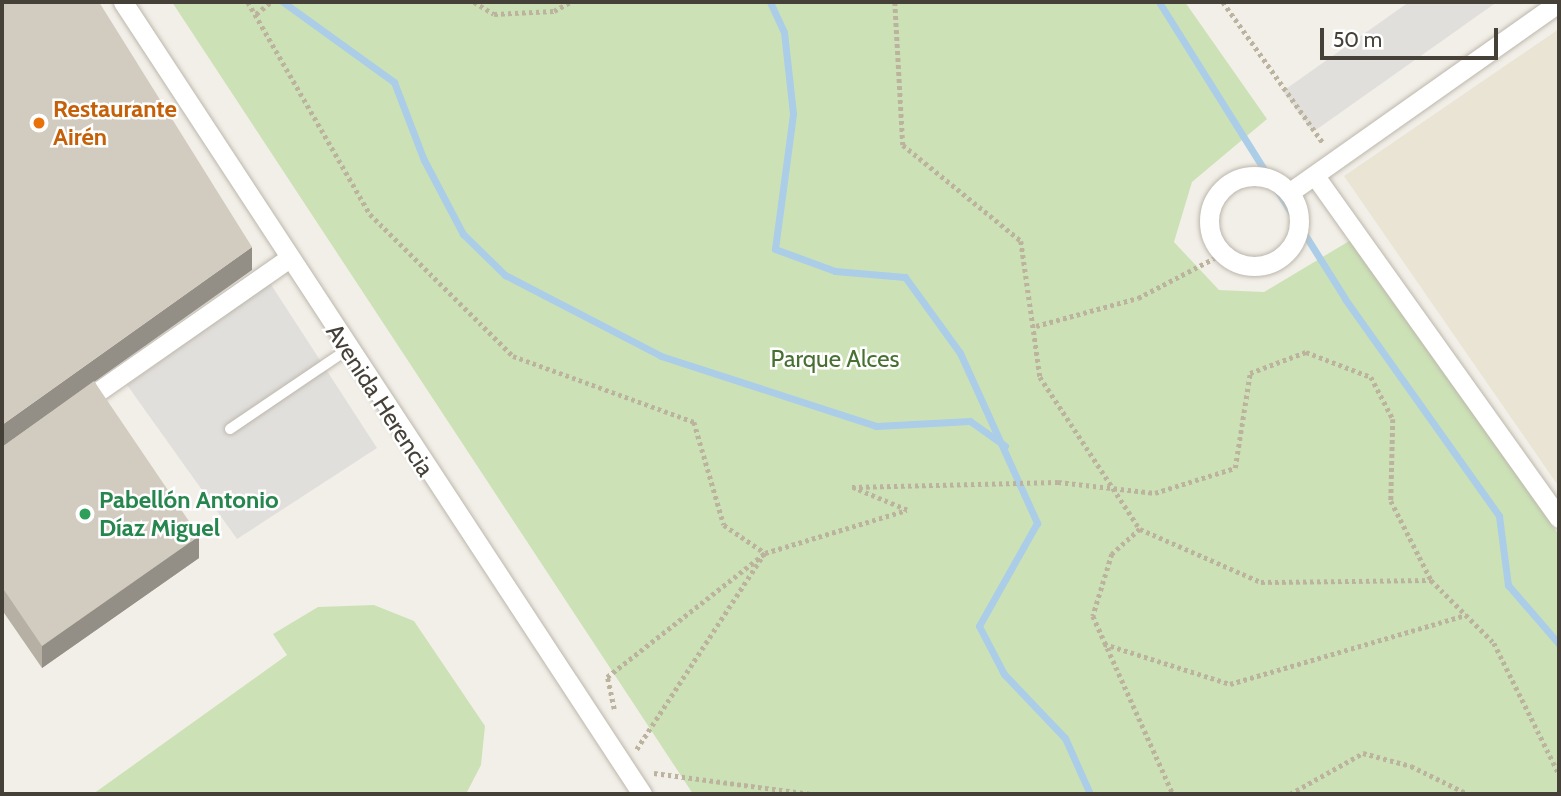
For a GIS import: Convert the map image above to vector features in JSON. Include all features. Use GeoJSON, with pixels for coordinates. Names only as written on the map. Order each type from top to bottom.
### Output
{"type":"FeatureCollection","features":[{"type":"Feature","properties":{"kind":"street","name":"Avenida Herencia"},"geometry":{"type":"LineString","coordinates":[[123,2],[642,794]]}},
{"type":"Feature","properties":{"kind":"street"},"geometry":{"type":"LineString","coordinates":[[1290,192],[1336,162],[1550,5]]}},
{"type":"Feature","properties":{"kind":"street"},"geometry":{"type":"LineString","coordinates":[[1263,176],[1290,192],[1301,223],[1289,252],[1262,268],[1230,261],[1210,237],[1211,205],[1232,181],[1263,176]]}},
{"type":"Feature","properties":{"kind":"street"},"geometry":{"type":"LineString","coordinates":[[1315,176],[1559,518]]}},
{"type":"Feature","properties":{"kind":"street"},"geometry":{"type":"LineString","coordinates":[[59,418],[289,258]]}},
{"type":"Feature","properties":{"kind":"lane"},"geometry":{"type":"LineString","coordinates":[[230,429],[348,349]]}},
{"type":"Feature","properties":{"kind":"path"},"geometry":{"type":"LineString","coordinates":[[248,2],[370,214],[513,356],[694,422],[724,525],[765,552]]}},
{"type":"Feature","properties":{"kind":"path"},"geometry":{"type":"LineString","coordinates":[[256,14],[271,2]]}},
{"type":"Feature","properties":{"kind":"path"},"geometry":{"type":"LineString","coordinates":[[474,2],[494,14],[554,11],[570,2]]}},
{"type":"Feature","properties":{"kind":"path"},"geometry":{"type":"LineString","coordinates":[[895,2],[903,145],[1021,241],[1036,326],[1040,377],[1121,493],[1140,529],[1261,582],[1431,580]]}},
{"type":"Feature","properties":{"kind":"path"},"geometry":{"type":"LineString","coordinates":[[1223,2],[1336,162]]}},
{"type":"Feature","properties":{"kind":"path"},"geometry":{"type":"LineString","coordinates":[[1036,326],[1138,298],[1224,253]]}},
{"type":"Feature","properties":{"kind":"path"},"geometry":{"type":"LineString","coordinates":[[615,716],[607,677],[765,552],[907,510],[852,487],[1058,482],[1121,493],[1155,493],[1235,468],[1250,373],[1306,352],[1371,377],[1393,419],[1391,501],[1431,580],[1494,643],[1559,774]]}},
{"type":"Feature","properties":{"kind":"path"},"geometry":{"type":"LineString","coordinates":[[1140,529],[1112,555],[1093,616],[1173,794]]}},
{"type":"Feature","properties":{"kind":"path"},"geometry":{"type":"LineString","coordinates":[[765,552],[625,769],[812,794]]}},
{"type":"Feature","properties":{"kind":"path"},"geometry":{"type":"LineString","coordinates":[[1104,643],[1230,684],[1466,615]]}},
{"type":"Feature","properties":{"kind":"path"},"geometry":{"type":"LineString","coordinates":[[1290,794],[1363,753],[1412,766],[1468,794]]}},
{"type":"Feature","properties":{"kind":"shaded area"},"geometry":{"type":"Polygon","coordinates":[[[1409,2],[1497,2],[1313,132],[1283,91],[1409,2]]]}},
{"type":"Feature","properties":{"kind":"shaded area"},"geometry":{"type":"Polygon","coordinates":[[[1559,29],[1559,487],[1344,176],[1559,29]]]}},
{"type":"Feature","properties":{"kind":"shaded area"},"geometry":{"type":"Polygon","coordinates":[[[270,283],[377,448],[237,539],[127,385],[270,283]]]}},
{"type":"Feature","properties":{"kind":"green space","name":"Parque Alces"},"geometry":{"type":"Polygon","coordinates":[[[172,2],[1185,2],[1267,119],[1192,182],[1174,242],[1219,290],[1264,292],[1351,240],[1559,535],[1559,794],[693,794],[172,2]]]}},
{"type":"Feature","properties":{"kind":"green space"},"geometry":{"type":"Polygon","coordinates":[[[374,605],[414,621],[485,726],[481,765],[466,794],[93,794],[287,655],[273,634],[318,607],[374,605]]]}},
{"type":"Feature","properties":{"kind":"building"},"geometry":{"type":"Polygon","coordinates":[[[2,2],[99,2],[252,247],[2,425],[2,2]]]}},
{"type":"Feature","properties":{"kind":"building","name":"Pabellón Antonio Díaz Miguel"},"geometry":{"type":"Polygon","coordinates":[[[94,381],[199,536],[42,646],[2,587],[2,447],[94,381]]]}},
{"type":"Feature","properties":{"kind":"waterway"},"geometry":{"type":"LineString","coordinates":[[283,2],[394,82],[424,160],[463,234],[505,275],[661,356],[876,426],[970,421],[1005,446]]}},
{"type":"Feature","properties":{"kind":"waterway"},"geometry":{"type":"LineString","coordinates":[[770,2],[784,32],[793,114],[775,249],[835,271],[905,277],[960,353],[1037,523],[979,626],[1004,674],[1065,738],[1090,794]]}},
{"type":"Feature","properties":{"kind":"waterway"},"geometry":{"type":"LineString","coordinates":[[1159,2],[1345,299],[1499,516],[1508,585],[1559,644]]}},
{"type":"Feature","properties":{"kind":"place","name":"Restaurante Airén"},"geometry":{"type":"Point","coordinates":[39,123]}},
{"type":"Feature","properties":{"kind":"place","name":"Pabellón Antonio Díaz Miguel"},"geometry":{"type":"Point","coordinates":[85,514]}}]}
